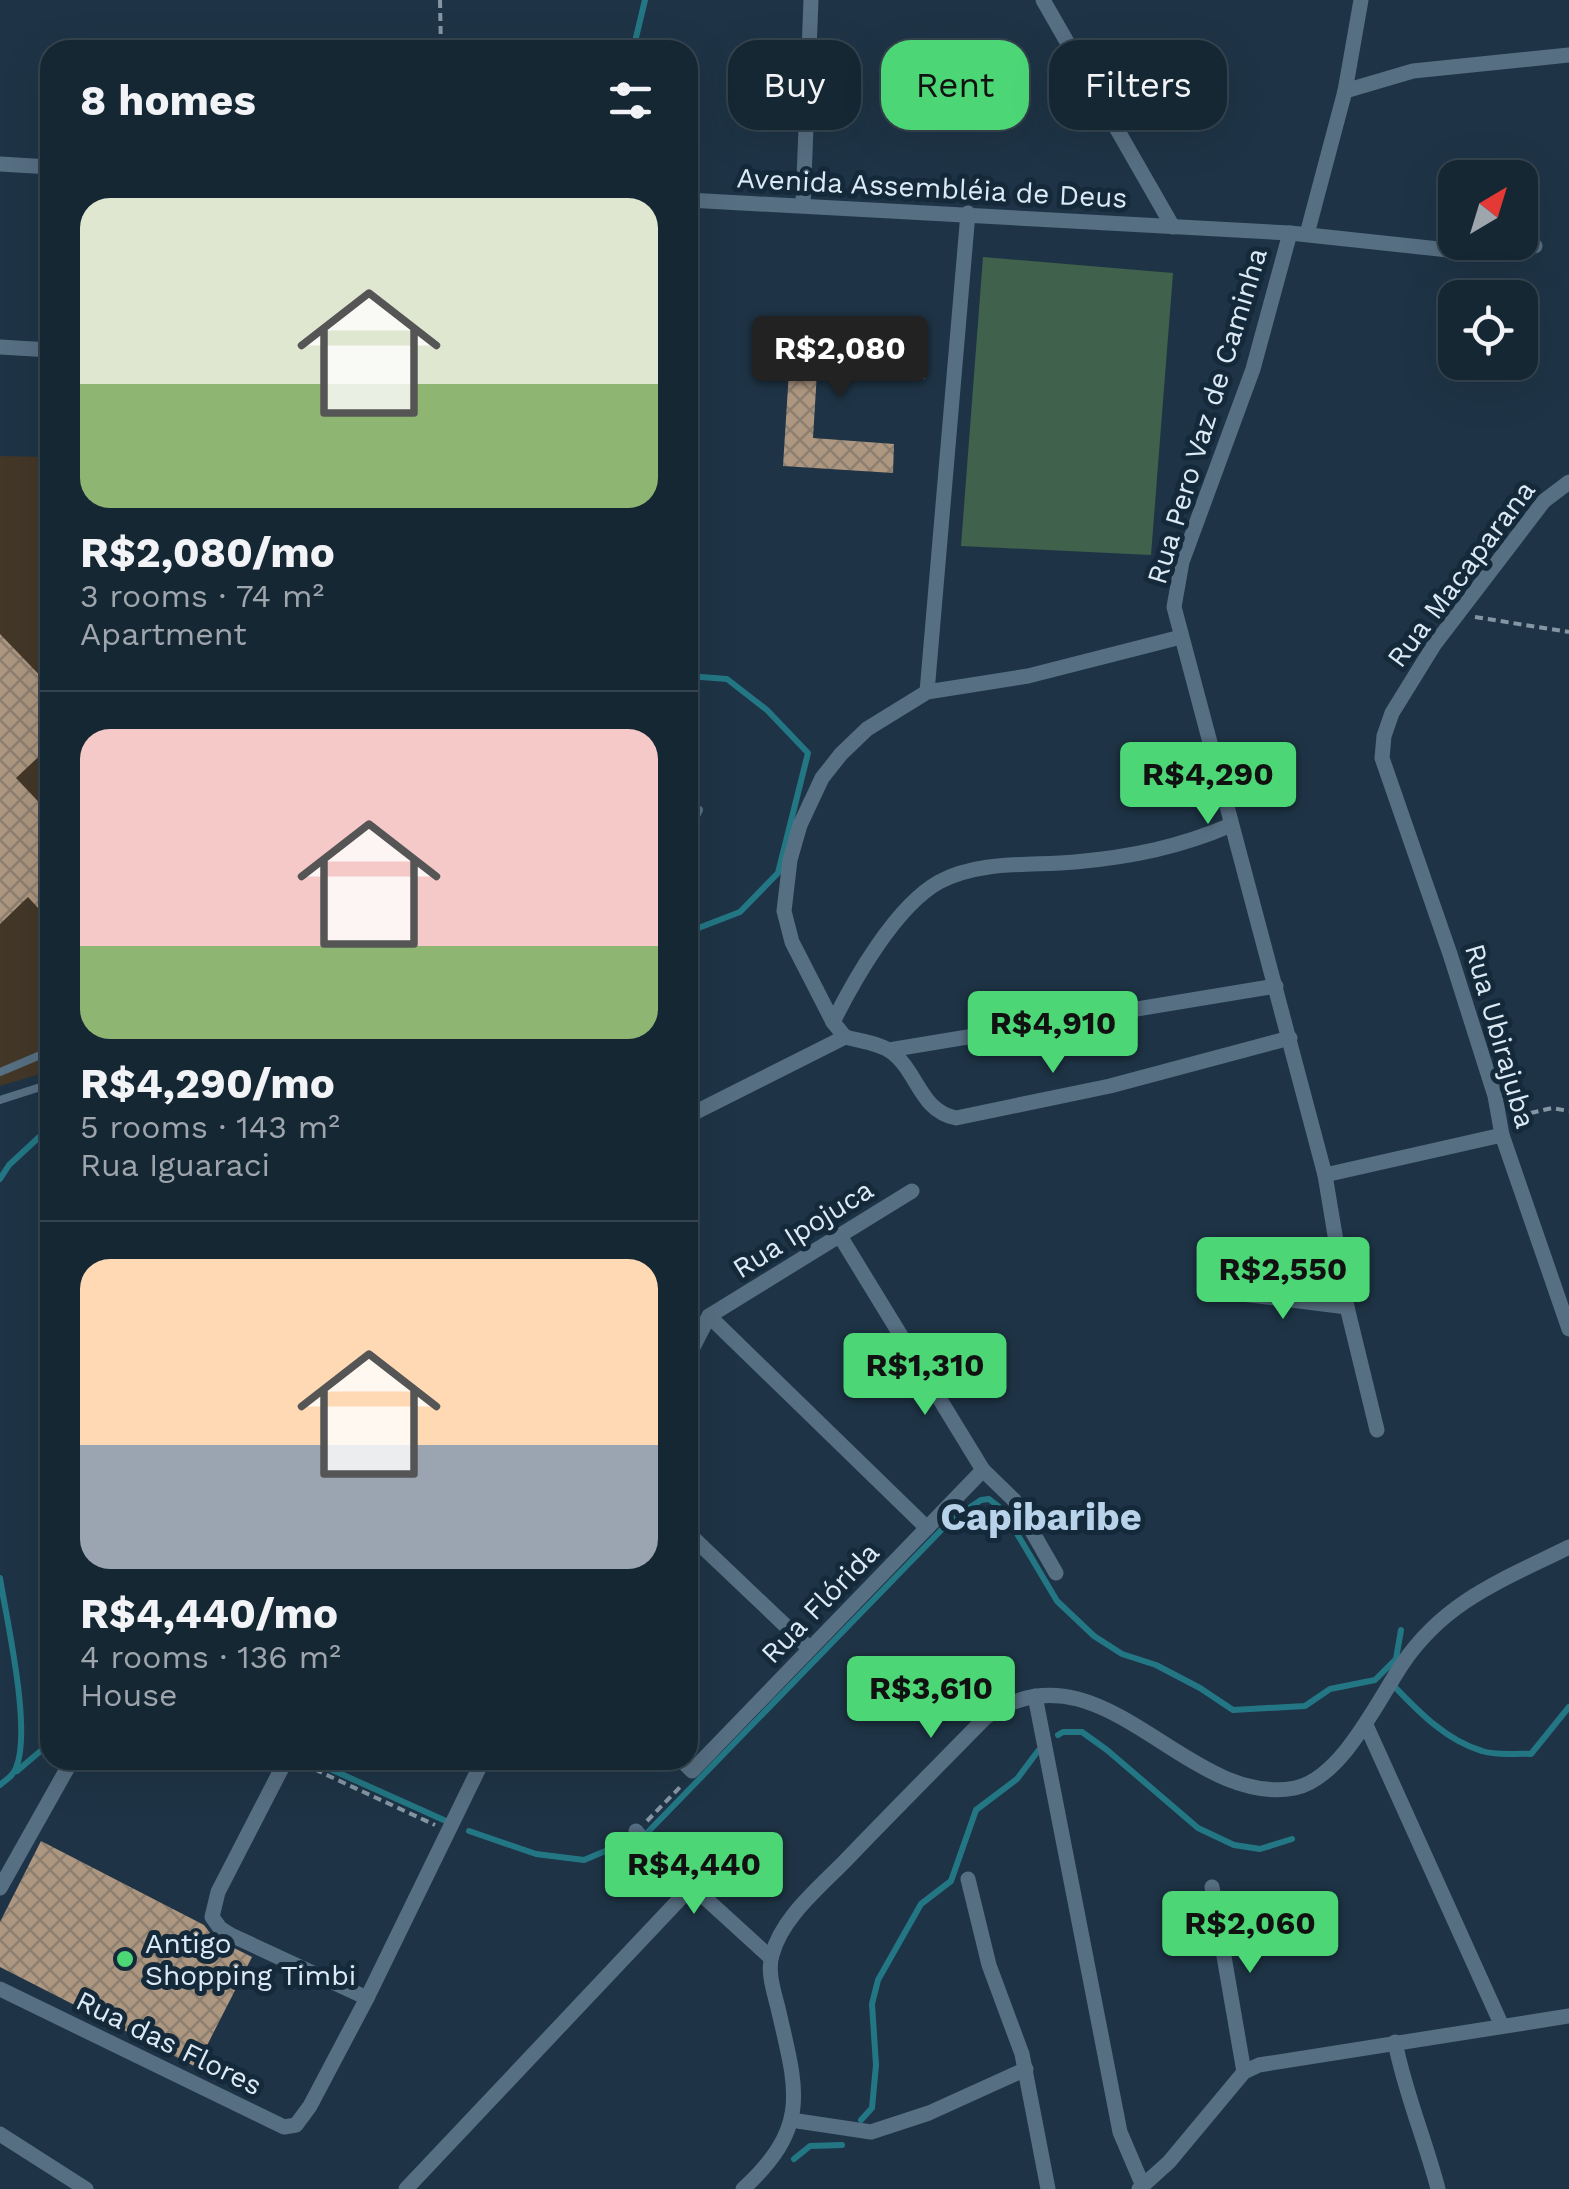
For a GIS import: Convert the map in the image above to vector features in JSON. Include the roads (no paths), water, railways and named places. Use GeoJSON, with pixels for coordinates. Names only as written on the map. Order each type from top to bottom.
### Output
{"type":"FeatureCollection","features":[{"type":"Feature","properties":{"kind":"street"},"geometry":{"type":"LineString","coordinates":[[803,204],[811,0]]}},
{"type":"Feature","properties":{"kind":"street"},"geometry":{"type":"LineString","coordinates":[[1043,0],[1173,227]]}},
{"type":"Feature","properties":{"kind":"street","name":"Rua Pero Vaz de Caminha"},"geometry":{"type":"LineString","coordinates":[[1360,0],[1345,91],[1254,368],[1176,581],[1174,607],[1325,1175],[1347,1307],[1377,1430]]}},
{"type":"Feature","properties":{"kind":"street"},"geometry":{"type":"LineString","coordinates":[[1345,91],[1414,72],[1569,55]]}},
{"type":"Feature","properties":{"kind":"street"},"geometry":{"type":"LineString","coordinates":[[0,164],[40,166]]}},
{"type":"Feature","properties":{"kind":"street","name":"Avenida Assembléia de Deus"},"geometry":{"type":"LineString","coordinates":[[698,200],[1299,234],[1438,250]]}},
{"type":"Feature","properties":{"kind":"street"},"geometry":{"type":"LineString","coordinates":[[927,692],[968,213]]}},
{"type":"Feature","properties":{"kind":"street"},"geometry":{"type":"LineString","coordinates":[[0,347],[40,349]]}},
{"type":"Feature","properties":{"kind":"street","name":"Rua Macaparana"},"geometry":{"type":"LineString","coordinates":[[1382,758],[1387,726],[1426,656],[1544,501],[1569,482]]}},
{"type":"Feature","properties":{"kind":"street"},"geometry":{"type":"LineString","coordinates":[[1181,638],[1028,676],[927,692],[868,730],[831,765],[810,800],[790,860],[786,926],[800,960],[845,1037],[889,1050],[931,1105],[956,1118],[1110,1086],[1290,1038]]}},
{"type":"Feature","properties":{"kind":"street","name":"Rua Ubirajuba"},"geometry":{"type":"LineString","coordinates":[[1382,758],[1456,972],[1495,1096],[1500,1127],[1569,1329]]}},
{"type":"Feature","properties":{"kind":"street"},"geometry":{"type":"LineString","coordinates":[[834,1022],[862,968],[916,901],[935,884],[981,868],[1129,857],[1168,849],[1231,824]]}},
{"type":"Feature","properties":{"kind":"street"},"geometry":{"type":"LineString","coordinates":[[889,1050],[1276,986]]}},
{"type":"Feature","properties":{"kind":"street"},"geometry":{"type":"LineString","coordinates":[[698,1111],[845,1037]]}},
{"type":"Feature","properties":{"kind":"street"},"geometry":{"type":"LineString","coordinates":[[1325,1175],[1500,1127]]}},
{"type":"Feature","properties":{"kind":"street","name":"Rua Ipojuca"},"geometry":{"type":"LineString","coordinates":[[710,1316],[912,1191]]}},
{"type":"Feature","properties":{"kind":"street"},"geometry":{"type":"LineString","coordinates":[[840,1236],[984,1470],[1014,1500],[1056,1573]]}},
{"type":"Feature","properties":{"kind":"street"},"geometry":{"type":"LineString","coordinates":[[1225,1292],[1347,1307]]}},
{"type":"Feature","properties":{"kind":"street"},"geometry":{"type":"LineString","coordinates":[[698,1338],[710,1316],[927,1528]]}},
{"type":"Feature","properties":{"kind":"street","name":"Rua Flórida"},"geometry":{"type":"LineString","coordinates":[[698,1755],[810,1649],[984,1470]]}},
{"type":"Feature","properties":{"kind":"street"},"geometry":{"type":"LineString","coordinates":[[698,1543],[810,1649]]}},
{"type":"Feature","properties":{"kind":"street"},"geometry":{"type":"LineString","coordinates":[[744,2189],[777,2154],[787,2138],[791,2120],[792,2071],[772,1982],[771,1958],[786,1925],[986,1717],[1008,1701],[1036,1696],[1075,1699],[1139,1726],[1216,1775],[1261,1789],[1298,1788],[1328,1770],[1366,1725],[1398,1672],[1440,1619],[1490,1584],[1569,1547]]}},
{"type":"Feature","properties":{"kind":"street"},"geometry":{"type":"LineString","coordinates":[[1036,1696],[1120,2132],[1141,2188],[1169,2162],[1244,2072],[1276,2061],[1569,2016]]}},
{"type":"Feature","properties":{"kind":"street"},"geometry":{"type":"LineString","coordinates":[[1366,1725],[1502,2026]]}},
{"type":"Feature","properties":{"kind":"street"},"geometry":{"type":"LineString","coordinates":[[0,1888],[66,1770]]}},
{"type":"Feature","properties":{"kind":"street"},"geometry":{"type":"LineString","coordinates":[[281,1770],[218,1892],[212,1917],[231,1935],[367,1998],[478,1770]]}},
{"type":"Feature","properties":{"kind":"street"},"geometry":{"type":"LineString","coordinates":[[636,1830],[771,1958]]}},
{"type":"Feature","properties":{"kind":"street"},"geometry":{"type":"LineString","coordinates":[[968,1878],[989,1965],[1026,2069],[1048,2189]]}},
{"type":"Feature","properties":{"kind":"street"},"geometry":{"type":"LineString","coordinates":[[406,2189],[693,1885]]}},
{"type":"Feature","properties":{"kind":"street"},"geometry":{"type":"LineString","coordinates":[[1212,1888],[1244,2072]]}},
{"type":"Feature","properties":{"kind":"street","name":"Rua das Flores"},"geometry":{"type":"LineString","coordinates":[[0,1989],[284,2127],[296,2126],[310,2106],[367,1998]]}},
{"type":"Feature","properties":{"kind":"street"},"geometry":{"type":"LineString","coordinates":[[1395,2042],[1438,2189]]}},
{"type":"Feature","properties":{"kind":"street"},"geometry":{"type":"LineString","coordinates":[[791,2120],[871,2132],[929,2113],[1026,2069]]}},
{"type":"Feature","properties":{"kind":"street"},"geometry":{"type":"LineString","coordinates":[[0,2134],[77,2187]]}},
{"type":"Feature","properties":{"kind":"lane"},"geometry":{"type":"LineString","coordinates":[[0,1072],[40,1055]]}},
{"type":"Feature","properties":{"kind":"lane"},"geometry":{"type":"LineString","coordinates":[[0,1100],[40,1087]]}},
{"type":"Feature","properties":{"kind":"waterway"},"geometry":{"type":"LineString","coordinates":[[635,40],[645,0]]}},
{"type":"Feature","properties":{"kind":"waterway"},"geometry":{"type":"LineString","coordinates":[[698,677],[727,679],[767,710],[808,753],[778,873],[740,912],[698,928]]}},
{"type":"Feature","properties":{"kind":"waterway"},"geometry":{"type":"LineString","coordinates":[[0,1179],[40,1136]]}},
{"type":"Feature","properties":{"kind":"waterway"},"geometry":{"type":"LineString","coordinates":[[469,1831],[536,1854],[584,1860],[646,1834],[951,1520],[981,1500],[989,1499],[1003,1510],[1057,1601],[1094,1636],[1122,1654],[1156,1665],[1200,1688],[1233,1710],[1305,1706],[1330,1689],[1375,1680],[1396,1659],[1401,1630]]}},
{"type":"Feature","properties":{"kind":"waterway"},"geometry":{"type":"LineString","coordinates":[[0,1578],[17,1675],[21,1728],[16,1768],[0,1785]]}},
{"type":"Feature","properties":{"kind":"waterway"},"geometry":{"type":"LineString","coordinates":[[1391,1683],[1444,1732],[1469,1746],[1493,1753],[1531,1754],[1569,1707]]}},
{"type":"Feature","properties":{"kind":"waterway"},"geometry":{"type":"LineString","coordinates":[[1058,1735],[1082,1732],[1198,1828],[1234,1845],[1260,1849],[1292,1839]]}},
{"type":"Feature","properties":{"kind":"waterway"},"geometry":{"type":"LineString","coordinates":[[17,1771],[40,1751]]}},
{"type":"Feature","properties":{"kind":"waterway"},"geometry":{"type":"LineString","coordinates":[[861,2120],[872,2108],[876,2065],[872,2004],[878,1980],[921,1904],[951,1881],[976,1810],[1017,1779],[1038,1751]]}},
{"type":"Feature","properties":{"kind":"waterway"},"geometry":{"type":"LineString","coordinates":[[332,1770],[446,1821]]}},
{"type":"Feature","properties":{"kind":"waterway"},"geometry":{"type":"LineString","coordinates":[[794,2159],[810,2146],[842,2145]]}},
{"type":"Feature","properties":{"kind":"place","name":"Antigo Shopping Timbi"},"geometry":{"type":"Point","coordinates":[125,1959]}},
{"type":"Feature","properties":{"kind":"district","name":"Capibaribe"},"geometry":{"type":"Point","coordinates":[1041,1517]}}]}
